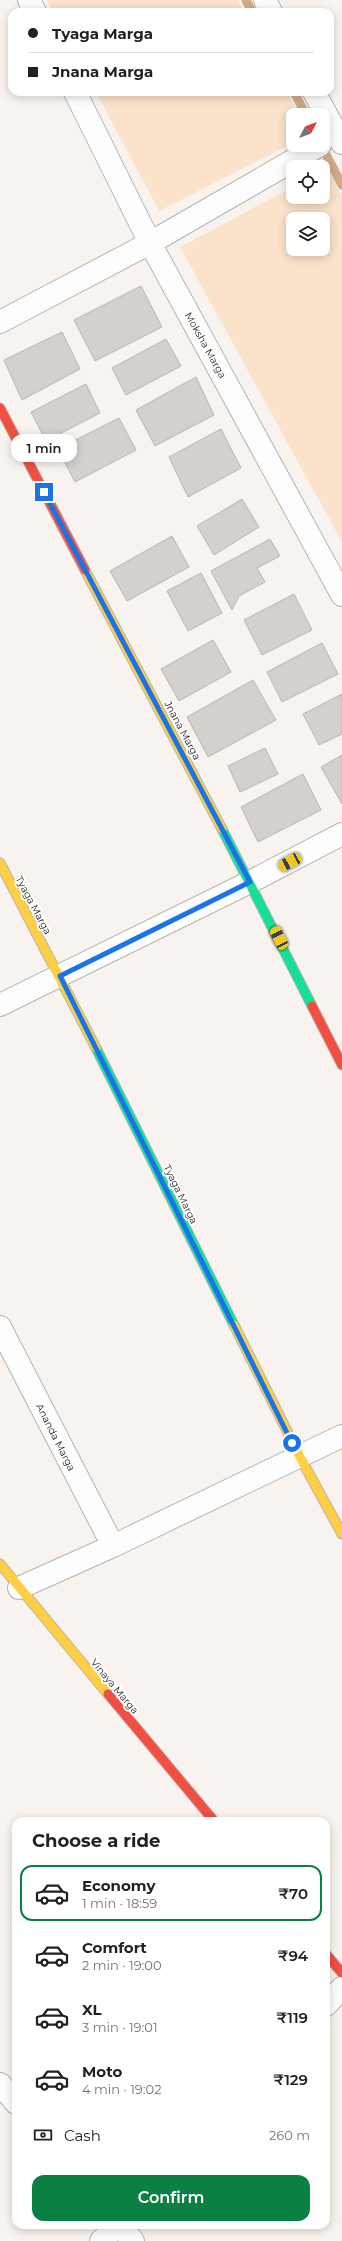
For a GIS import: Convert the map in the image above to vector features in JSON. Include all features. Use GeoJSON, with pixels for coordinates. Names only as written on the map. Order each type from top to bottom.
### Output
{"type":"FeatureCollection","features":[{"type":"Feature","properties":{"kind":"street","name":"Moksha Marga"},"geometry":{"type":"LineString","coordinates":[[77,96],[150,243],[342,595]]}},
{"type":"Feature","properties":{"kind":"street"},"geometry":{"type":"LineString","coordinates":[[315,96],[319,108]]}},
{"type":"Feature","properties":{"kind":"street"},"geometry":{"type":"LineString","coordinates":[[0,322],[150,243],[310,152]]}},
{"type":"Feature","properties":{"kind":"street","name":"Jnana Marga"},"geometry":{"type":"LineString","coordinates":[[0,408],[250,882],[342,1065]]}},
{"type":"Feature","properties":{"kind":"street"},"geometry":{"type":"LineString","coordinates":[[0,1005],[250,882],[342,834]]}},
{"type":"Feature","properties":{"kind":"street","name":"Tyaga Marga"},"geometry":{"type":"LineString","coordinates":[[0,863],[60,976],[300,1457],[342,1534]]}},
{"type":"Feature","properties":{"kind":"street","name":"Ananda Marga"},"geometry":{"type":"LineString","coordinates":[[0,1327],[113,1546]]}},
{"type":"Feature","properties":{"kind":"street"},"geometry":{"type":"LineString","coordinates":[[19,1588],[113,1546],[342,1436]]}},
{"type":"Feature","properties":{"kind":"street","name":"Vinaya Marga"},"geometry":{"type":"LineString","coordinates":[[0,1564],[211,1817]]}},
{"type":"Feature","properties":{"kind":"street"},"geometry":{"type":"LineString","coordinates":[[330,1959],[342,1973]]}},
{"type":"Feature","properties":{"kind":"street"},"geometry":{"type":"LineString","coordinates":[[330,2001],[342,1988]]}},
{"type":"Feature","properties":{"kind":"street"},"geometry":{"type":"LineString","coordinates":[[0,2084],[12,2098]]}},
{"type":"Feature","properties":{"kind":"street"},"geometry":{"type":"LineString","coordinates":[[101,2241],[114,2229]]}},
{"type":"Feature","properties":{"kind":"street"},"geometry":{"type":"LineString","coordinates":[[122,2229],[133,2241]]}},
{"type":"Feature","properties":{"kind":"shaded area"},"geometry":{"type":"Polygon","coordinates":[[[47,0],[237,0],[242,8],[51,8],[47,0]]]}},
{"type":"Feature","properties":{"kind":"shaded area"},"geometry":{"type":"Polygon","coordinates":[[[98,96],[289,96],[295,108],[286,108],[286,147],[159,211],[98,96]]]}},
{"type":"Feature","properties":{"kind":"shaded area"},"geometry":{"type":"Polygon","coordinates":[[[330,173],[342,196],[342,542],[180,247],[286,191],[286,204],[330,204],[330,173]]]}},
{"type":"Feature","properties":{"kind":"building"},"geometry":{"type":"Polygon","coordinates":[[[141,286],[162,327],[95,361],[74,320],[141,286]]]}},
{"type":"Feature","properties":{"kind":"building"},"geometry":{"type":"Polygon","coordinates":[[[62,332],[80,369],[22,400],[4,360],[62,332]]]}},
{"type":"Feature","properties":{"kind":"building"},"geometry":{"type":"Polygon","coordinates":[[[166,339],[181,366],[126,395],[112,368],[166,339]]]}},
{"type":"Feature","properties":{"kind":"building"},"geometry":{"type":"Polygon","coordinates":[[[196,377],[214,415],[155,446],[136,410],[196,377]]]}},
{"type":"Feature","properties":{"kind":"building"},"geometry":{"type":"Polygon","coordinates":[[[86,384],[100,413],[46,441],[31,412],[86,384]]]}},
{"type":"Feature","properties":{"kind":"building"},"geometry":{"type":"Polygon","coordinates":[[[119,418],[136,450],[75,482],[58,449],[119,418]]]}},
{"type":"Feature","properties":{"kind":"building"},"geometry":{"type":"Polygon","coordinates":[[[221,429],[241,468],[188,497],[169,457],[221,429]]]}},
{"type":"Feature","properties":{"kind":"building"},"geometry":{"type":"Polygon","coordinates":[[[242,499],[259,527],[214,555],[197,526],[242,499]]]}},
{"type":"Feature","properties":{"kind":"building"},"geometry":{"type":"Polygon","coordinates":[[[172,536],[189,567],[127,601],[110,571],[172,536]]]}},
{"type":"Feature","properties":{"kind":"building"},"geometry":{"type":"Polygon","coordinates":[[[270,539],[280,556],[257,568],[265,582],[239,596],[232,610],[211,571],[270,539]]]}},
{"type":"Feature","properties":{"kind":"building"},"geometry":{"type":"Polygon","coordinates":[[[201,573],[222,613],[188,631],[167,591],[201,573]]]}},
{"type":"Feature","properties":{"kind":"building"},"geometry":{"type":"Polygon","coordinates":[[[294,594],[312,630],[262,655],[244,620],[294,594]]]}},
{"type":"Feature","properties":{"kind":"building"},"geometry":{"type":"Polygon","coordinates":[[[213,640],[231,672],[179,701],[161,669],[213,640]]]}},
{"type":"Feature","properties":{"kind":"building"},"geometry":{"type":"Polygon","coordinates":[[[322,643],[338,674],[282,702],[267,672],[322,643]]]}},
{"type":"Feature","properties":{"kind":"building"},"geometry":{"type":"Polygon","coordinates":[[[253,680],[276,720],[208,757],[187,717],[253,680]]]}},
{"type":"Feature","properties":{"kind":"building"},"geometry":{"type":"Polygon","coordinates":[[[342,694],[342,734],[319,745],[303,714],[342,694]]]}},
{"type":"Feature","properties":{"kind":"building"},"geometry":{"type":"Polygon","coordinates":[[[265,748],[278,774],[240,792],[228,766],[265,748]]]}},
{"type":"Feature","properties":{"kind":"building"},"geometry":{"type":"Polygon","coordinates":[[[342,755],[342,804],[321,767],[342,755]]]}},
{"type":"Feature","properties":{"kind":"building"},"geometry":{"type":"Polygon","coordinates":[[[303,774],[321,810],[258,842],[241,807],[303,774]]]}},
{"type":"Feature","properties":{"kind":"waterway"},"geometry":{"type":"LineString","coordinates":[[246,0],[250,8]]}},
{"type":"Feature","properties":{"kind":"waterway"},"geometry":{"type":"LineString","coordinates":[[296,96],[302,108]]}},
{"type":"Feature","properties":{"kind":"waterway"},"geometry":{"type":"LineString","coordinates":[[325,152],[342,185]]}},
{"type":"Feature","properties":{"kind":"traffic: fast"},"geometry":{"type":"LineString","coordinates":[[222,829],[312,1006]]}},
{"type":"Feature","properties":{"kind":"traffic: fast"},"geometry":{"type":"LineString","coordinates":[[96,1048],[234,1325]]}},
{"type":"Feature","properties":{"kind":"traffic: slow"},"geometry":{"type":"LineString","coordinates":[[85,570],[222,829]]}},
{"type":"Feature","properties":{"kind":"traffic: slow"},"geometry":{"type":"LineString","coordinates":[[0,863],[96,1048]]}},
{"type":"Feature","properties":{"kind":"traffic: slow"},"geometry":{"type":"LineString","coordinates":[[234,1325],[300,1457],[342,1534]]}},
{"type":"Feature","properties":{"kind":"traffic: slow"},"geometry":{"type":"LineString","coordinates":[[0,1564],[108,1694]]}},
{"type":"Feature","properties":{"kind":"traffic: jam"},"geometry":{"type":"LineString","coordinates":[[0,408],[85,570]]}},
{"type":"Feature","properties":{"kind":"traffic: jam"},"geometry":{"type":"LineString","coordinates":[[312,1006],[342,1065]]}},
{"type":"Feature","properties":{"kind":"traffic: jam"},"geometry":{"type":"LineString","coordinates":[[108,1694],[211,1817]]}},
{"type":"Feature","properties":{"kind":"traffic: jam"},"geometry":{"type":"LineString","coordinates":[[330,1959],[342,1973]]}},
{"type":"Feature","properties":{"kind":"route"},"geometry":{"type":"LineString","coordinates":[[44,492],[250,882],[60,976],[292,1443]]}}]}
